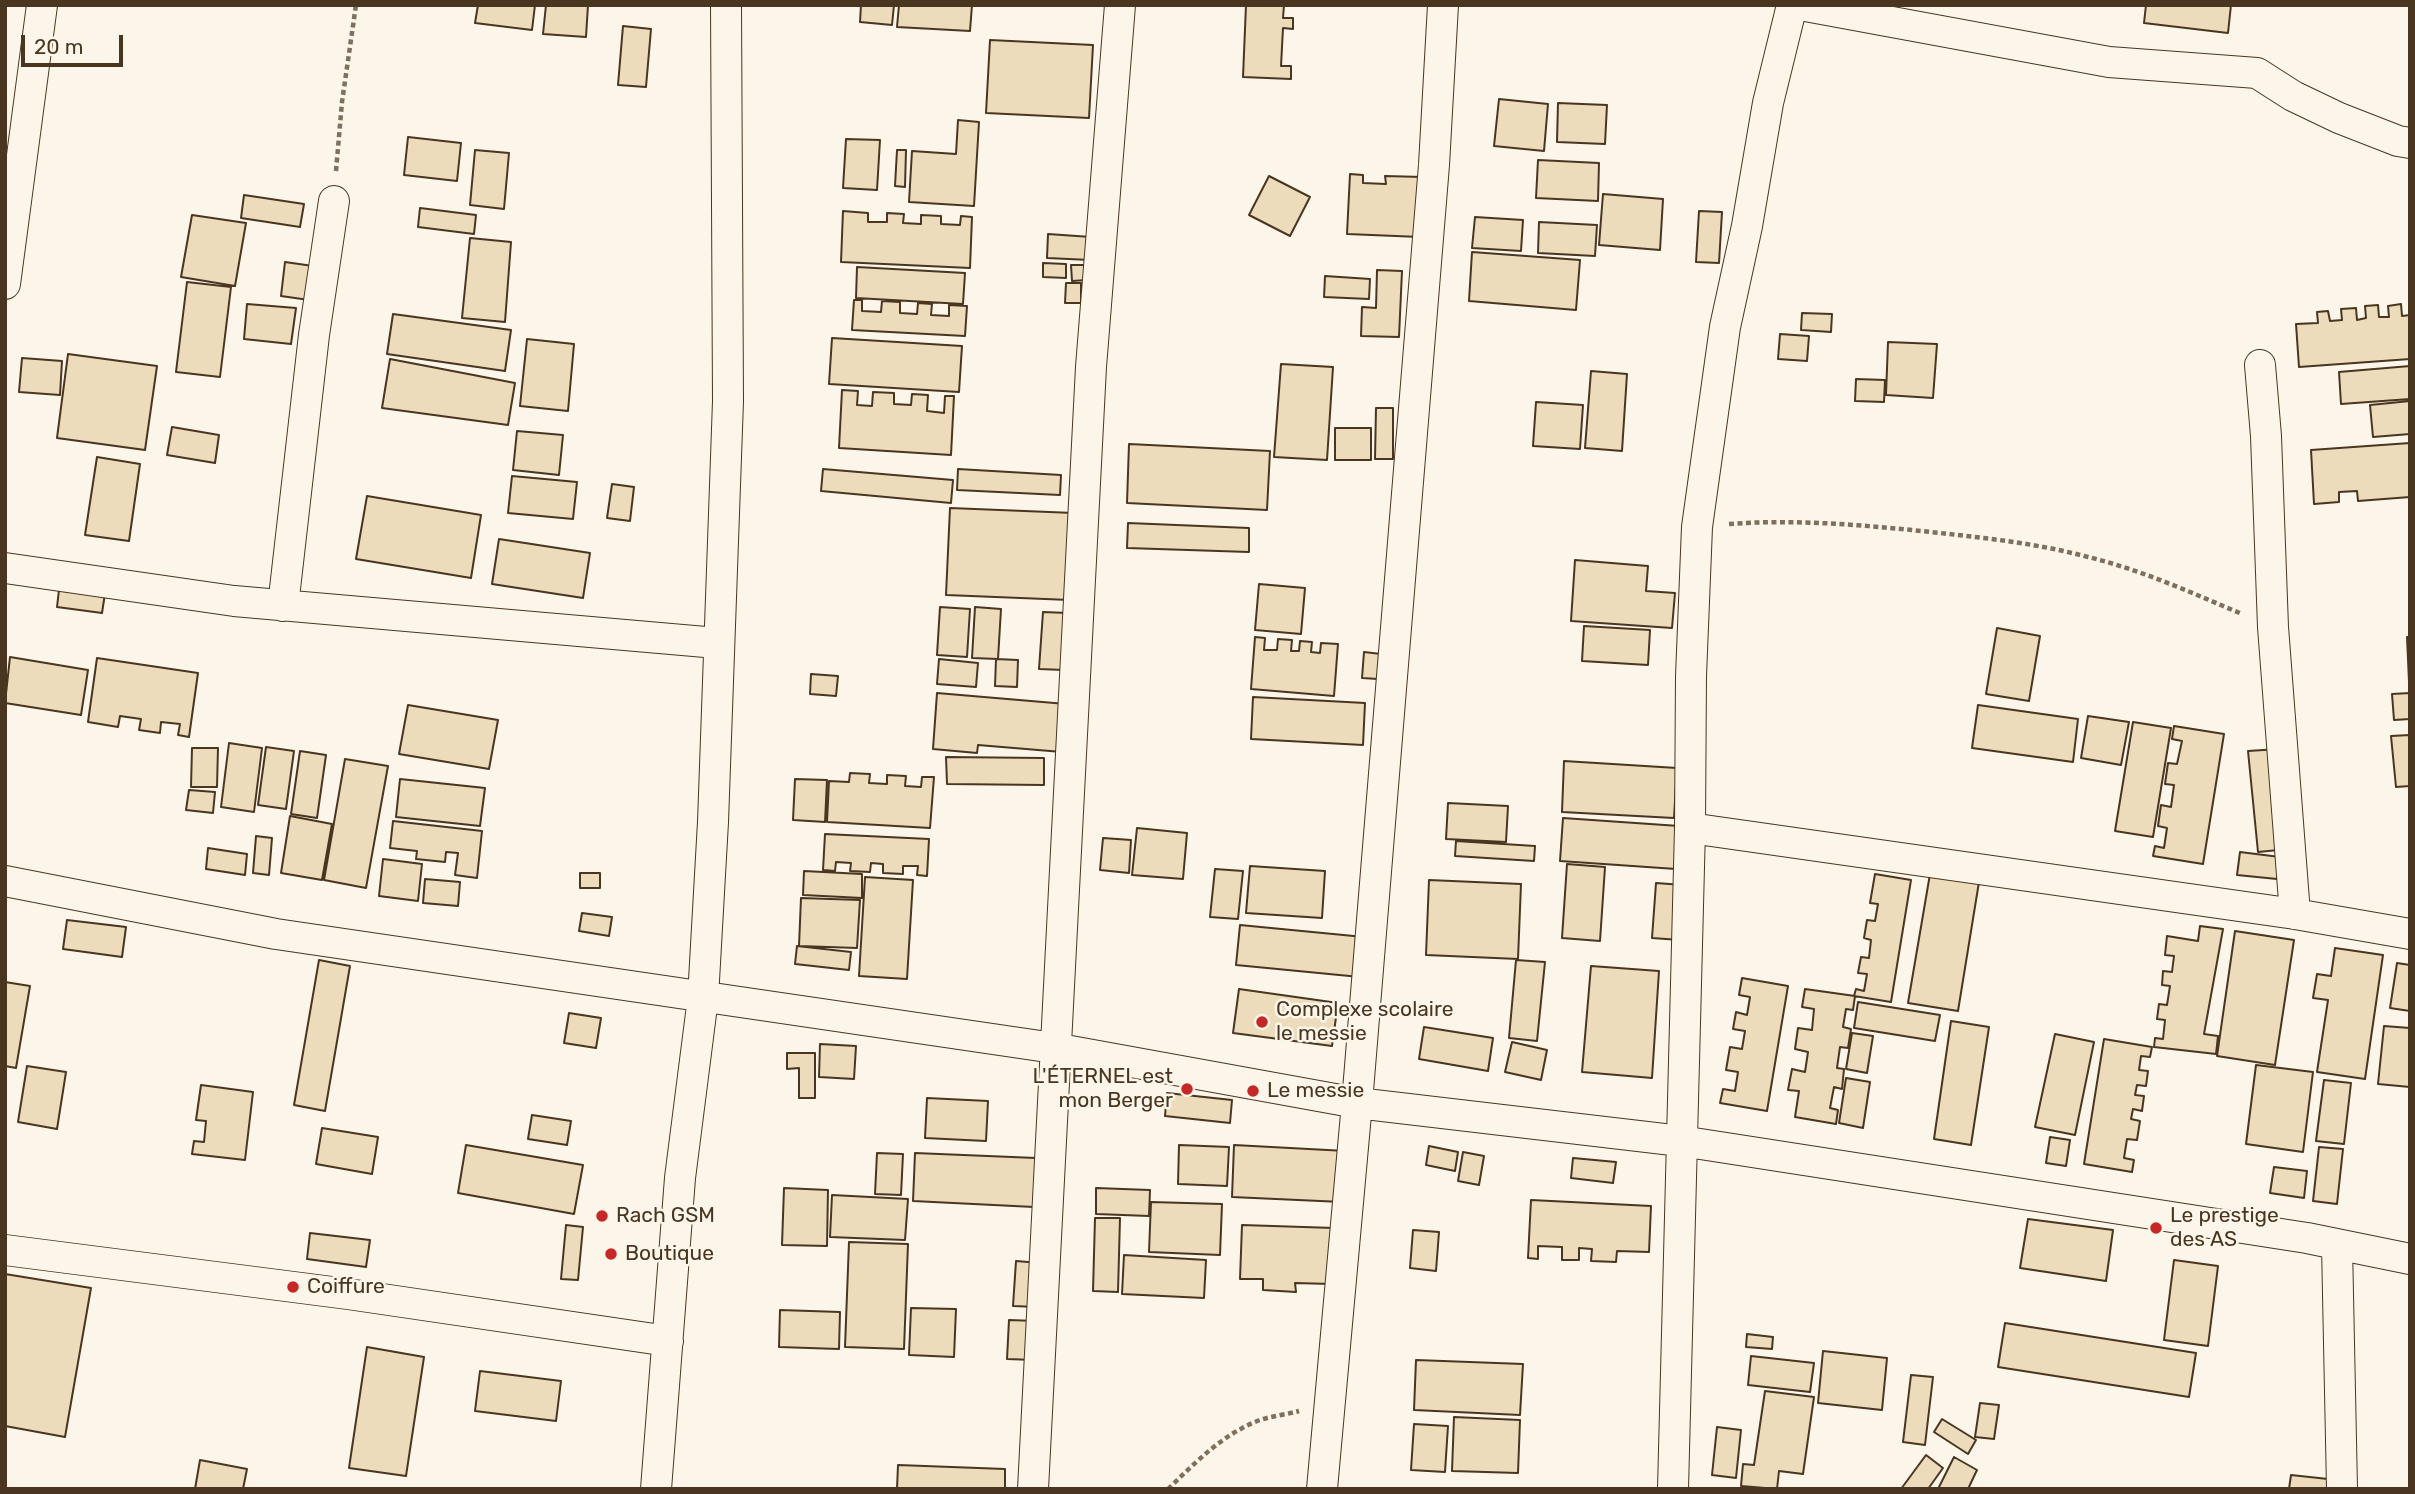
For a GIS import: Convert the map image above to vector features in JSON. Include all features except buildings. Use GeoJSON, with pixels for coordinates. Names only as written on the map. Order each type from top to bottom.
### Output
{"type":"FeatureCollection","features":[{"type":"Feature","properties":{"kind":"street"},"geometry":{"type":"LineString","coordinates":[[5,284],[42,5]]}},
{"type":"Feature","properties":{"kind":"street"},"geometry":{"type":"LineString","coordinates":[[656,1489],[681,1178],[703,998],[713,822],[728,401],[726,5]]}},
{"type":"Feature","properties":{"kind":"street"},"geometry":{"type":"LineString","coordinates":[[1033,1489],[1091,367],[1121,5]]}},
{"type":"Feature","properties":{"kind":"street"},"geometry":{"type":"LineString","coordinates":[[1322,1489],[1357,1103],[1432,193],[1443,5]]}},
{"type":"Feature","properties":{"kind":"street"},"geometry":{"type":"LineString","coordinates":[[1673,1489],[1690,828],[1690,676],[1697,527],[1725,327],[1747,226],[1768,103],[1791,5]]}},
{"type":"Feature","properties":{"kind":"street"},"geometry":{"type":"LineString","coordinates":[[1800,5],[2109,62],[2258,73],[2293,96],[2339,118],[2410,144]]}},
{"type":"Feature","properties":{"kind":"street"},"geometry":{"type":"LineString","coordinates":[[283,606],[314,335],[334,201]]}},
{"type":"Feature","properties":{"kind":"street"},"geometry":{"type":"LineString","coordinates":[[2259,365],[2266,436],[2273,627],[2295,914]]}},
{"type":"Feature","properties":{"kind":"street"},"geometry":{"type":"LineString","coordinates":[[5,568],[234,601],[718,643]]}},
{"type":"Feature","properties":{"kind":"street"},"geometry":{"type":"LineString","coordinates":[[1690,828],[2295,914],[2410,934]]}},
{"type":"Feature","properties":{"kind":"street"},"geometry":{"type":"LineString","coordinates":[[5,881],[276,934],[1054,1048],[1357,1103],[1681,1141],[2307,1238],[2410,1259]]}},
{"type":"Feature","properties":{"kind":"street"},"geometry":{"type":"LineString","coordinates":[[2337,1245],[2342,1489]]}},
{"type":"Feature","properties":{"kind":"street"},"geometry":{"type":"LineString","coordinates":[[5,1250],[348,1294],[668,1341]]}},
{"type":"Feature","properties":{"kind":"path"},"geometry":{"type":"LineString","coordinates":[[334,201],[342,102],[356,5]]}},
{"type":"Feature","properties":{"kind":"path"},"geometry":{"type":"LineString","coordinates":[[1697,527],[1760,522],[1814,523],[1897,529],[2041,546],[2090,557],[2159,579],[2273,627]]}},
{"type":"Feature","properties":{"kind":"path"},"geometry":{"type":"LineString","coordinates":[[1168,1489],[1200,1457],[1229,1435],[1257,1421],[1330,1404]]}},
{"type":"Feature","properties":{"kind":"place","name":"Complexe scolaire le messie"},"geometry":{"type":"Point","coordinates":[1262,1022]}},
{"type":"Feature","properties":{"kind":"place","name":"L'ÉTERNEL est mon Berger"},"geometry":{"type":"Point","coordinates":[1187,1089]}},
{"type":"Feature","properties":{"kind":"place","name":"Le messie"},"geometry":{"type":"Point","coordinates":[1253,1091]}},
{"type":"Feature","properties":{"kind":"place","name":"Rach GSM"},"geometry":{"type":"Point","coordinates":[602,1216]}},
{"type":"Feature","properties":{"kind":"place","name":"Le prestige des AS"},"geometry":{"type":"Point","coordinates":[2156,1228]}},
{"type":"Feature","properties":{"kind":"place","name":"Boutique"},"geometry":{"type":"Point","coordinates":[611,1254]}},
{"type":"Feature","properties":{"kind":"place","name":"Coiffure"},"geometry":{"type":"Point","coordinates":[293,1287]}}]}
